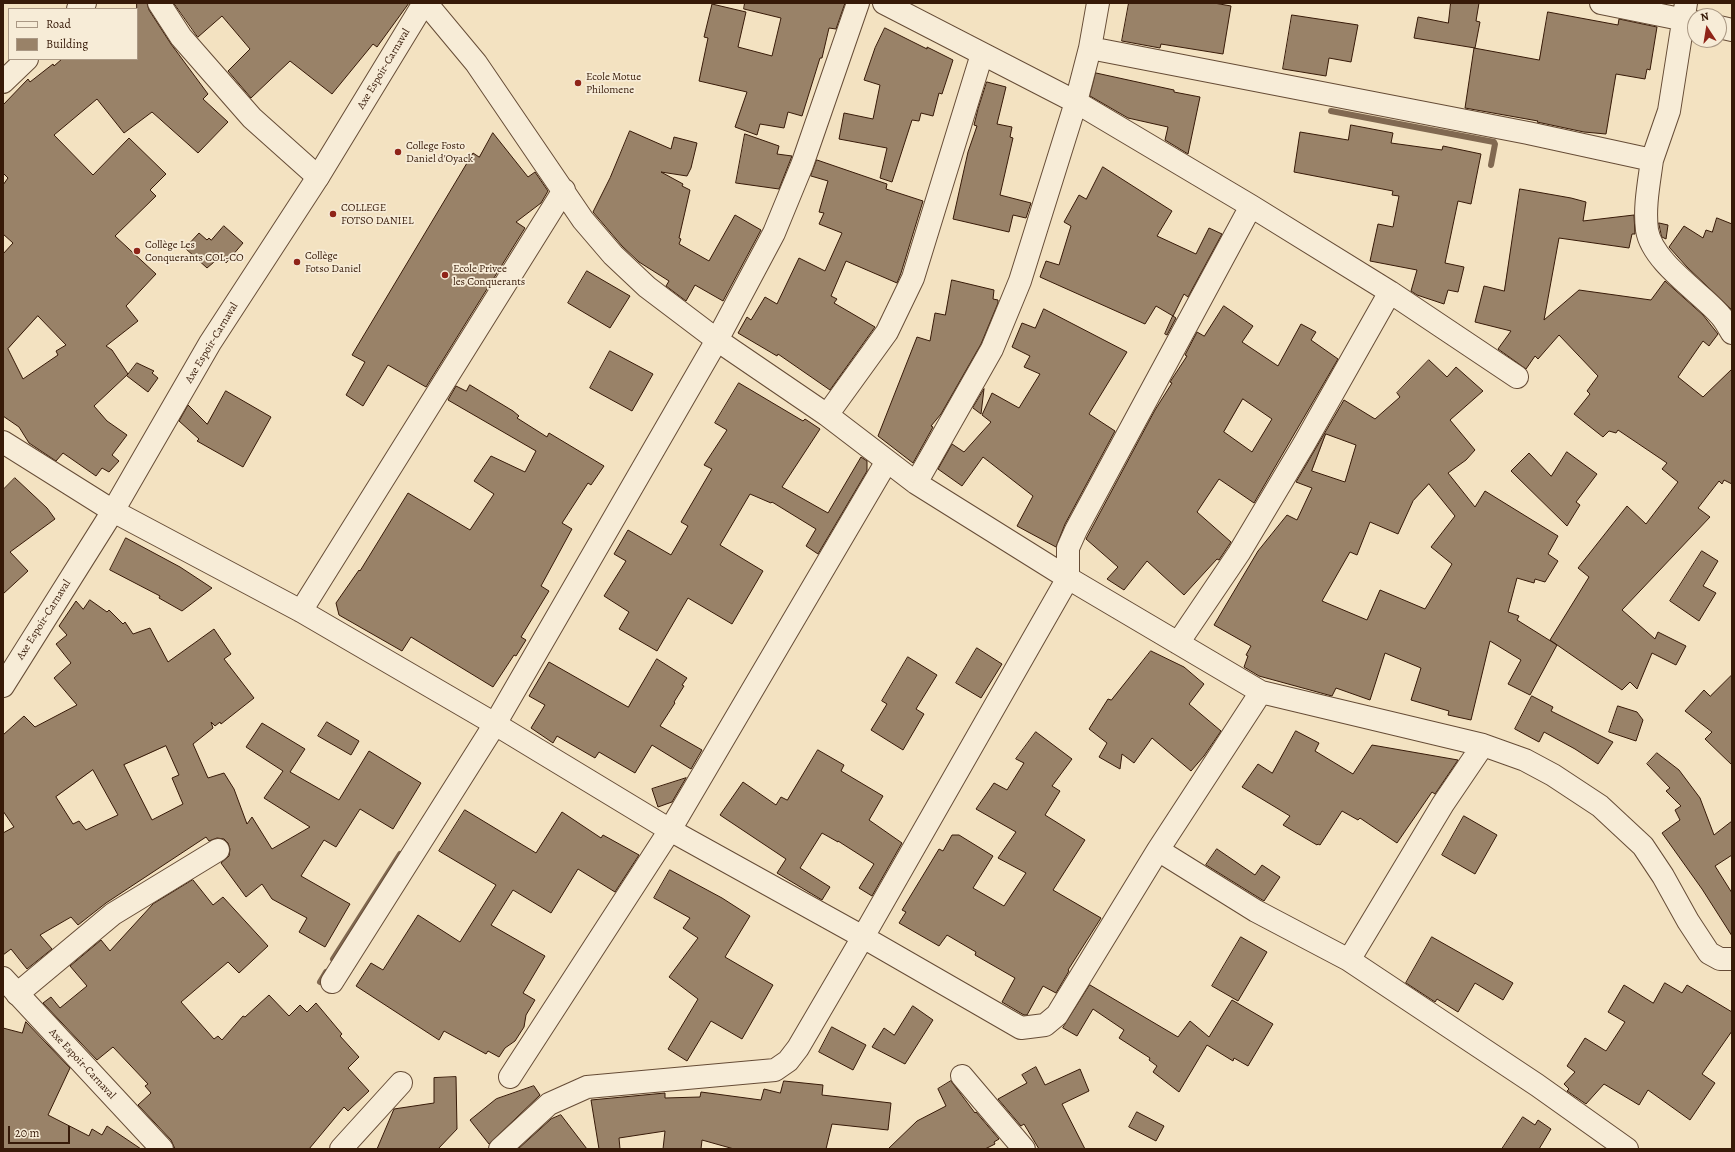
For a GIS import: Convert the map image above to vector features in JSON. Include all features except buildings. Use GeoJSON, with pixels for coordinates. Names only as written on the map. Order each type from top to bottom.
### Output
{"type":"FeatureCollection","features":[{"type":"Feature","properties":{"kind":"street"},"geometry":{"type":"LineString","coordinates":[[159,3],[181,37],[252,118],[318,177]]}},
{"type":"Feature","properties":{"kind":"street"},"geometry":{"type":"LineString","coordinates":[[425,3],[476,63],[583,220],[613,255],[647,287],[717,340],[828,415],[916,483],[1068,578],[1261,692],[1483,745],[1525,760],[1553,775],[1600,806],[1643,846],[1663,876],[1688,921],[1709,953],[1720,959],[1732,959]]}},
{"type":"Feature","properties":{"kind":"street","name":"Axe Espoir-Carnaval"},"geometry":{"type":"LineString","coordinates":[[3,686],[113,512],[210,343],[318,177],[425,3]]}},
{"type":"Feature","properties":{"kind":"street"},"geometry":{"type":"LineString","coordinates":[[332,982],[495,724],[717,340],[774,233],[800,172],[858,3]]}},
{"type":"Feature","properties":{"kind":"street"},"geometry":{"type":"LineString","coordinates":[[884,3],[1076,102],[1251,206],[1390,292],[1516,377]]}},
{"type":"Feature","properties":{"kind":"street"},"geometry":{"type":"LineString","coordinates":[[916,483],[992,349],[1020,281],[1076,102],[1090,48],[1098,3]]}},
{"type":"Feature","properties":{"kind":"street"},"geometry":{"type":"LineString","coordinates":[[1601,3],[1687,15]]}},
{"type":"Feature","properties":{"kind":"street"},"geometry":{"type":"LineString","coordinates":[[1687,20],[1669,111],[1652,160],[1646,212],[1647,232],[1654,249],[1685,283],[1720,315],[1732,333]]}},
{"type":"Feature","properties":{"kind":"street"},"geometry":{"type":"LineString","coordinates":[[1090,48],[1528,134],[1652,160]]}},
{"type":"Feature","properties":{"kind":"street"},"geometry":{"type":"LineString","coordinates":[[828,415],[887,332],[913,278],[982,54]]}},
{"type":"Feature","properties":{"kind":"street"},"geometry":{"type":"LineString","coordinates":[[3,82],[26,60]]}},
{"type":"Feature","properties":{"kind":"street"},"geometry":{"type":"LineString","coordinates":[[301,611],[564,190]]}},
{"type":"Feature","properties":{"kind":"street"},"geometry":{"type":"LineString","coordinates":[[500,1149],[549,1104],[587,1087],[776,1070],[788,1062],[798,1048],[864,938],[1068,578],[1068,548],[1076,530],[1251,206]]}},
{"type":"Feature","properties":{"kind":"street"},"geometry":{"type":"LineString","coordinates":[[1178,643],[1239,553],[1304,444],[1390,292]]}},
{"type":"Feature","properties":{"kind":"street"},"geometry":{"type":"LineString","coordinates":[[3,442],[113,512],[301,611],[495,724],[670,830],[864,938],[1021,1028],[1045,1025],[1057,1015],[1158,850],[1261,692]]}},
{"type":"Feature","properties":{"kind":"street"},"geometry":{"type":"LineString","coordinates":[[510,1077],[670,830],[887,461]]}},
{"type":"Feature","properties":{"kind":"street"},"geometry":{"type":"LineString","coordinates":[[1349,960],[1443,804],[1483,745]]}},
{"type":"Feature","properties":{"kind":"street"},"geometry":{"type":"LineString","coordinates":[[18,994],[113,914],[218,850]]}},
{"type":"Feature","properties":{"kind":"street"},"geometry":{"type":"LineString","coordinates":[[1158,850],[1256,911],[1349,960],[1537,1085],[1627,1149]]}},
{"type":"Feature","properties":{"kind":"street","name":"Axe Espoir-Carnaval"},"geometry":{"type":"LineString","coordinates":[[3,978],[162,1149]]}},
{"type":"Feature","properties":{"kind":"street"},"geometry":{"type":"LineString","coordinates":[[962,1076],[1024,1149]]}},
{"type":"Feature","properties":{"kind":"street"},"geometry":{"type":"LineString","coordinates":[[341,1149],[401,1083]]}},
{"type":"Feature","properties":{"kind":"waterway"},"geometry":{"type":"LineString","coordinates":[[1331,111],[1494,142],[1495,144],[1491,165]]}},
{"type":"Feature","properties":{"kind":"waterway"},"geometry":{"type":"LineString","coordinates":[[333,959],[400,854]]}},
{"type":"Feature","properties":{"kind":"waterway"},"geometry":{"type":"LineString","coordinates":[[320,982],[326,972]]}},
{"type":"Feature","properties":{"kind":"place","name":"Ecole Motue Philomene"},"geometry":{"type":"Point","coordinates":[578,83]}},
{"type":"Feature","properties":{"kind":"place","name":"College Fosto Daniel d'Oyack"},"geometry":{"type":"Point","coordinates":[398,152]}},
{"type":"Feature","properties":{"kind":"place","name":"COLLEGE FOTSO DANIEL"},"geometry":{"type":"Point","coordinates":[333,214]}},
{"type":"Feature","properties":{"kind":"place","name":"Collège Les Conquerants COL-CO"},"geometry":{"type":"Point","coordinates":[137,251]}},
{"type":"Feature","properties":{"kind":"place","name":"Collège Fotso Daniel"},"geometry":{"type":"Point","coordinates":[297,262]}},
{"type":"Feature","properties":{"kind":"place","name":"Ecole Privee les Conquerants"},"geometry":{"type":"Point","coordinates":[445,275]}}]}
